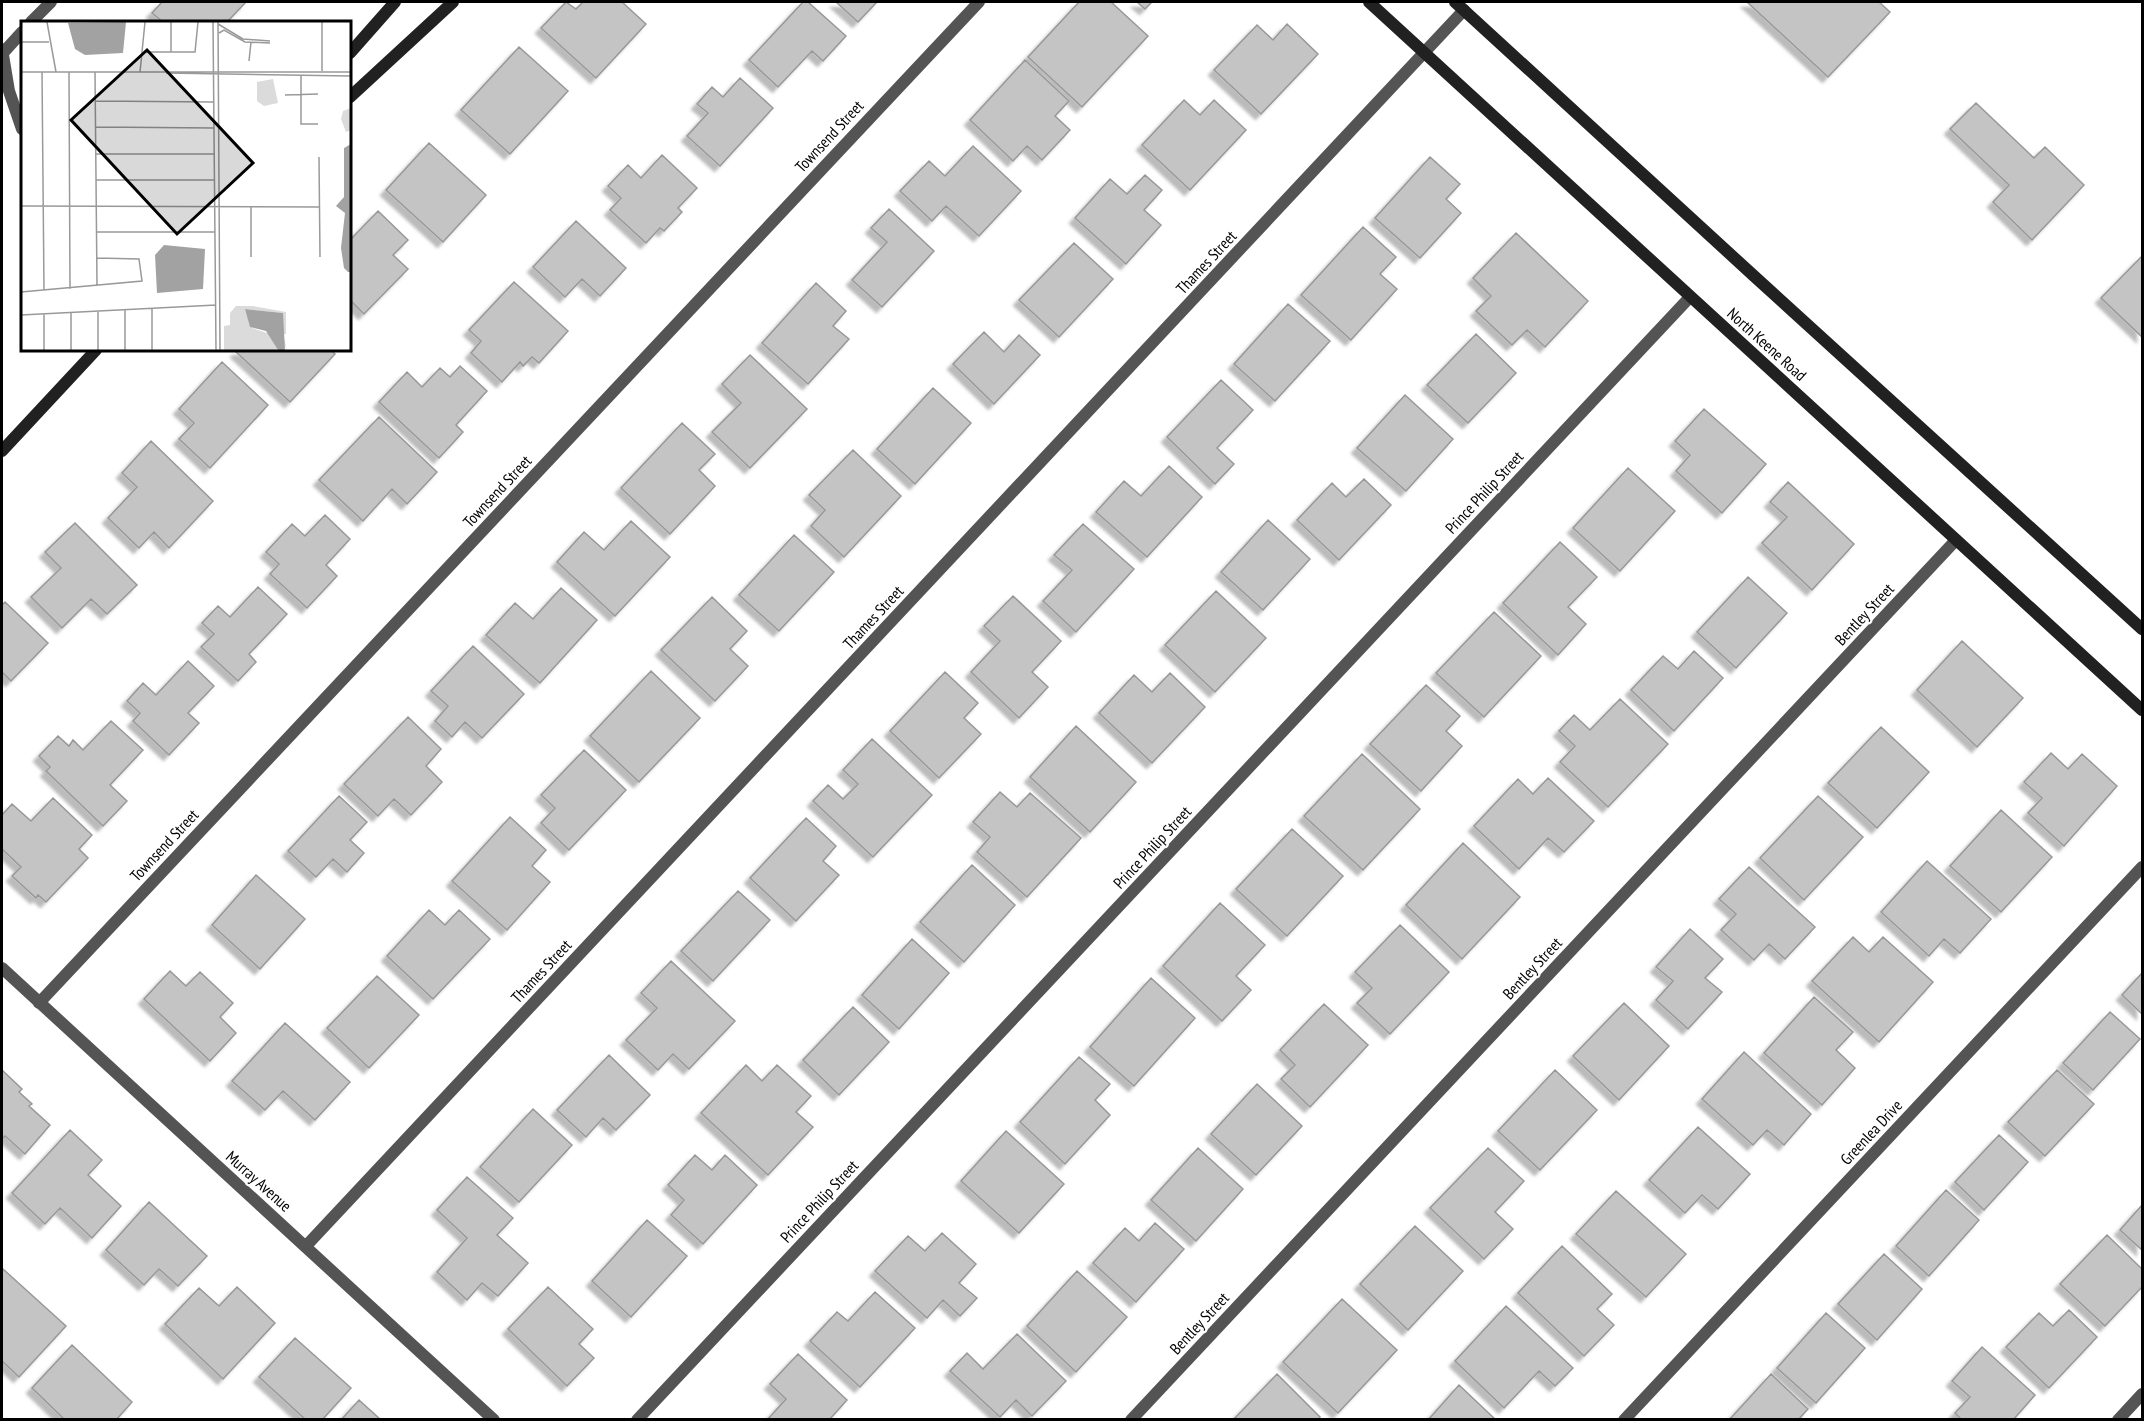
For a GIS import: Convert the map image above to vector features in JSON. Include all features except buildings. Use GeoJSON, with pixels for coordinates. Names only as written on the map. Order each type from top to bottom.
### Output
{"type":"FeatureCollection","features":[{"type":"Feature","properties":{"kind":"main road"},"geometry":{"type":"LineString","coordinates":[[351,52],[395,2]]}},
{"type":"Feature","properties":{"kind":"main road"},"geometry":{"type":"LineString","coordinates":[[351,96],[453,2]]}},
{"type":"Feature","properties":{"kind":"main road","name":"North Keene Road"},"geometry":{"type":"LineString","coordinates":[[1369,2],[2142,710]]}},
{"type":"Feature","properties":{"kind":"main road"},"geometry":{"type":"LineString","coordinates":[[1460,6],[2142,629]]}},
{"type":"Feature","properties":{"kind":"main road"},"geometry":{"type":"LineString","coordinates":[[2,451],[95,351]]}},
{"type":"Feature","properties":{"kind":"street"},"geometry":{"type":"LineString","coordinates":[[32,21],[51,2]]}},
{"type":"Feature","properties":{"kind":"street","name":"Townsend Street"},"geometry":{"type":"LineString","coordinates":[[39,1003],[979,2]]}},
{"type":"Feature","properties":{"kind":"street","name":"Thames Street"},"geometry":{"type":"LineString","coordinates":[[306,1246],[1425,52],[1460,6]]}},
{"type":"Feature","properties":{"kind":"street"},"geometry":{"type":"LineString","coordinates":[[21,33],[2,51],[9,91],[21,126]]}},
{"type":"Feature","properties":{"kind":"street","name":"Prince Philip Street"},"geometry":{"type":"LineString","coordinates":[[637,1419],[1690,297]]}},
{"type":"Feature","properties":{"kind":"street","name":"Bentley Street"},"geometry":{"type":"LineString","coordinates":[[1131,1419],[1956,540]]}},
{"type":"Feature","properties":{"kind":"street","name":"Greenlea Drive"},"geometry":{"type":"LineString","coordinates":[[1624,1419],[2142,867]]}},
{"type":"Feature","properties":{"kind":"street","name":"Murray Avenue"},"geometry":{"type":"LineString","coordinates":[[2,968],[494,1419]]}},
{"type":"Feature","properties":{"kind":"street"},"geometry":{"type":"LineString","coordinates":[[2118,1419],[2142,1394]]}}]}
